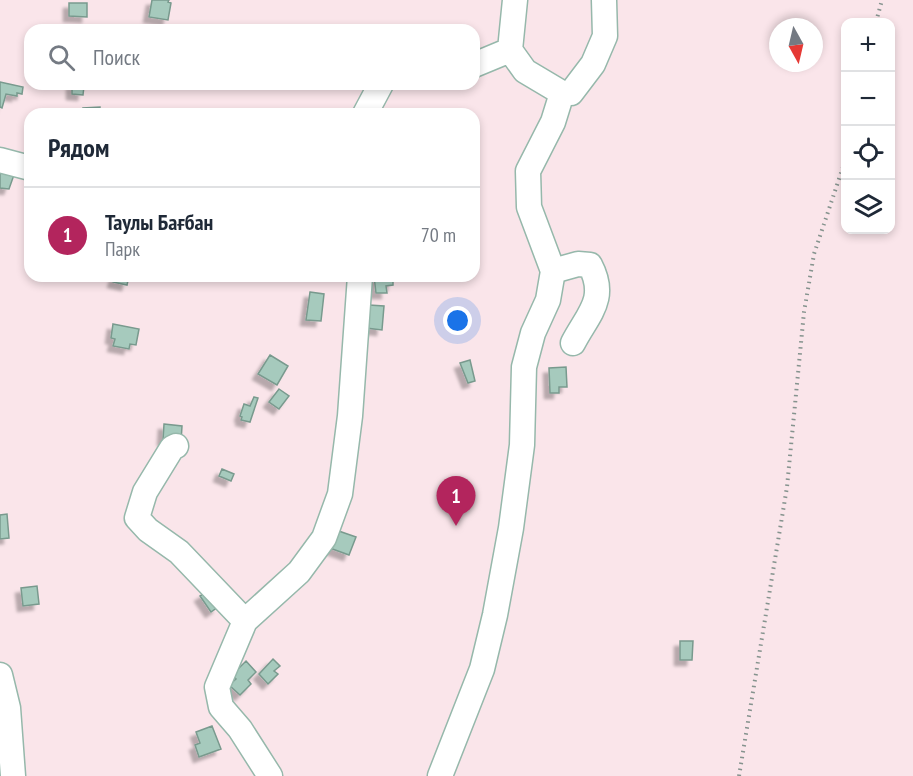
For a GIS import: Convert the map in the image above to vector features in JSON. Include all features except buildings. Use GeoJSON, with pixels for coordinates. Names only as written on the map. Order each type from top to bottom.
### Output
{"type":"FeatureCollection","features":[{"type":"Feature","properties":{"kind":"street"},"geometry":{"type":"LineString","coordinates":[[515,0],[510,50],[525,71],[562,93],[571,93],[593,64],[605,36],[603,0]]}},
{"type":"Feature","properties":{"kind":"street"},"geometry":{"type":"LineString","coordinates":[[480,62],[510,50]]}},
{"type":"Feature","properties":{"kind":"street"},"geometry":{"type":"LineString","coordinates":[[368,108],[378,90]]}},
{"type":"Feature","properties":{"kind":"street"},"geometry":{"type":"LineString","coordinates":[[440,776],[482,669],[495,615],[511,528],[522,445],[524,367],[533,333],[548,300],[553,271],[529,207],[528,171],[553,122],[562,93]]}},
{"type":"Feature","properties":{"kind":"street"},"geometry":{"type":"LineString","coordinates":[[0,160],[24,166]]}},
{"type":"Feature","properties":{"kind":"street"},"geometry":{"type":"LineString","coordinates":[[553,271],[578,264],[590,266],[597,278],[598,296],[573,343]]}},
{"type":"Feature","properties":{"kind":"street"},"geometry":{"type":"LineString","coordinates":[[270,776],[240,729],[221,707],[217,687],[245,621],[299,572],[324,538],[340,494],[350,417],[360,282]]}},
{"type":"Feature","properties":{"kind":"street"},"geometry":{"type":"LineString","coordinates":[[176,446],[172,448],[145,492],[137,518],[148,530],[179,552],[245,621]]}},
{"type":"Feature","properties":{"kind":"street"},"geometry":{"type":"LineString","coordinates":[[0,675],[8,708],[13,776]]}},
{"type":"Feature","properties":{"kind":"path"},"geometry":{"type":"LineString","coordinates":[[877,18],[882,0]]}},
{"type":"Feature","properties":{"kind":"path"},"geometry":{"type":"LineString","coordinates":[[739,776],[787,487],[804,312],[814,254],[841,173]]}},
{"type":"Feature","properties":{"kind":"shaded area"},"geometry":{"type":"Polygon","coordinates":[[[0,0],[913,0],[913,776],[0,776],[0,0]]]}},
{"type":"Feature","properties":{"kind":"place","name":"Таулы Бағбан"},"geometry":{"type":"Point","coordinates":[456,526]}}]}
